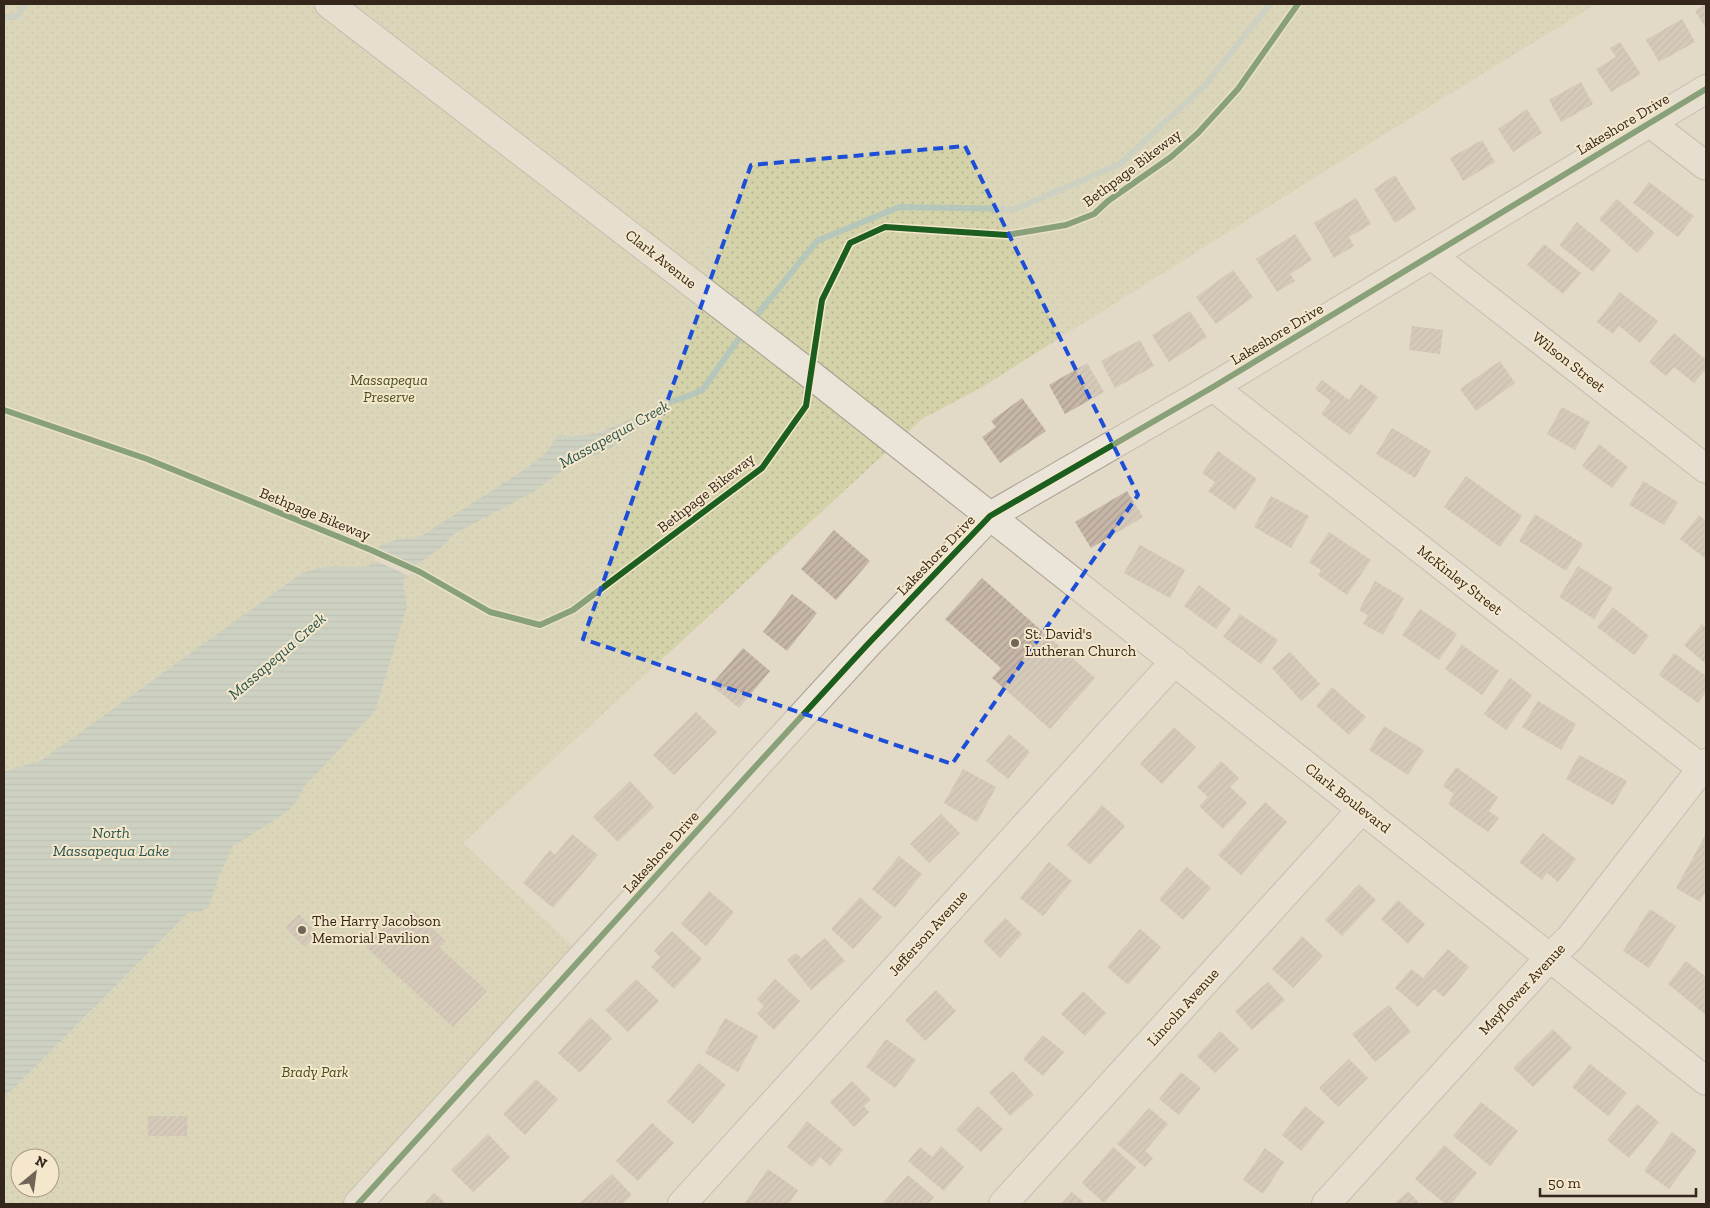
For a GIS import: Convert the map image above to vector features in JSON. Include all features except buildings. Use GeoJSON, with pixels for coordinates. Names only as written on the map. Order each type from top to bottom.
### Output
{"type":"FeatureCollection","features":[{"type":"Feature","properties":{"kind":"street","name":"Clark Avenue"},"geometry":{"type":"LineString","coordinates":[[330,4],[732,313],[990,516]]}},
{"type":"Feature","properties":{"kind":"street","name":"Lakeshore Drive"},"geometry":{"type":"LineString","coordinates":[[358,1204],[867,645],[990,516],[1213,387],[1706,89]]}},
{"type":"Feature","properties":{"kind":"street"},"geometry":{"type":"LineString","coordinates":[[1650,123],[1706,166]]}},
{"type":"Feature","properties":{"kind":"street","name":"Wilson Street"},"geometry":{"type":"LineString","coordinates":[[1431,255],[1706,469]]}},
{"type":"Feature","properties":{"kind":"street","name":"McKinley Street"},"geometry":{"type":"LineString","coordinates":[[1213,387],[1705,768]]}},
{"type":"Feature","properties":{"kind":"street","name":"Clark Boulevard"},"geometry":{"type":"LineString","coordinates":[[990,516],[1706,1081]]}},
{"type":"Feature","properties":{"kind":"street","name":"Jefferson Avenue"},"geometry":{"type":"LineString","coordinates":[[682,1204],[1175,661]]}},
{"type":"Feature","properties":{"kind":"street","name":"Mayflower Avenue"},"geometry":{"type":"LineString","coordinates":[[1326,1204],[1550,957],[1570,938],[1705,768]]}},
{"type":"Feature","properties":{"kind":"street","name":"Lincoln Avenue"},"geometry":{"type":"LineString","coordinates":[[1003,1204],[1362,809]]}},
{"type":"Feature","properties":{"kind":"highlighted area"},"geometry":{"type":"Polygon","coordinates":[[[965,146],[1138,495],[952,764],[583,639],[751,165],[965,146]]]}},
{"type":"Feature","properties":{"kind":"green space","name":"Massapequa Preserve"},"geometry":{"type":"Polygon","coordinates":[[[4,4],[1596,4],[1346,158],[982,387],[922,419],[463,843],[578,951],[347,1204],[4,1204],[4,4]]]}},
{"type":"Feature","properties":{"kind":"water","name":"North Massapequa Lake"},"geometry":{"type":"Polygon","coordinates":[[[664,404],[629,436],[607,451],[573,463],[533,492],[454,534],[441,548],[414,566],[403,581],[407,606],[375,711],[303,788],[290,810],[233,846],[220,874],[209,906],[200,912],[189,912],[4,1098],[4,772],[42,760],[302,573],[318,568],[335,566],[368,566],[377,562],[378,550],[381,545],[395,540],[420,537],[530,466],[546,453],[559,435],[596,434],[664,404]]]}},
{"type":"Feature","properties":{"kind":"pier"},"geometry":{"type":"Polygon","coordinates":[[[375,549],[417,568],[409,576],[374,560],[375,549]]]}},
{"type":"Feature","properties":{"kind":"waterway"},"geometry":{"type":"LineString","coordinates":[[4,17],[17,17],[25,4]]}},
{"type":"Feature","properties":{"kind":"waterway","name":"Massapequa Creek"},"geometry":{"type":"LineString","coordinates":[[752,321],[817,241],[899,207],[1016,209],[1120,164],[1206,84],[1270,4]]}},
{"type":"Feature","properties":{"kind":"waterway","name":"Massapequa Creek"},"geometry":{"type":"LineString","coordinates":[[657,408],[703,389],[745,330]]}},
{"type":"Feature","properties":{"kind":"cycle path","name":"Bethpage Bikeway"},"geometry":{"type":"LineString","coordinates":[[4,410],[147,459],[371,550],[420,572],[490,612],[540,625],[573,610],[762,468],[806,406],[822,300],[850,243],[885,227],[1007,235],[1066,225],[1094,214],[1108,201],[1171,157],[1198,133],[1238,89],[1298,4]]}},
{"type":"Feature","properties":{"kind":"cycle path"},"geometry":{"type":"LineString","coordinates":[[358,1204],[867,645],[990,516],[1213,387],[1706,89]]}},
{"type":"Feature","properties":{"kind":"place","name":"St. David's Lutheran Church"},"geometry":{"type":"Point","coordinates":[1015,643]}},
{"type":"Feature","properties":{"kind":"place","name":"The Harry Jacobson Memorial Pavilion"},"geometry":{"type":"Point","coordinates":[302,930]}},
{"type":"Feature","properties":{"kind":"park label","name":"Brady Park"},"geometry":{"type":"Point","coordinates":[315,1072]}}]}
